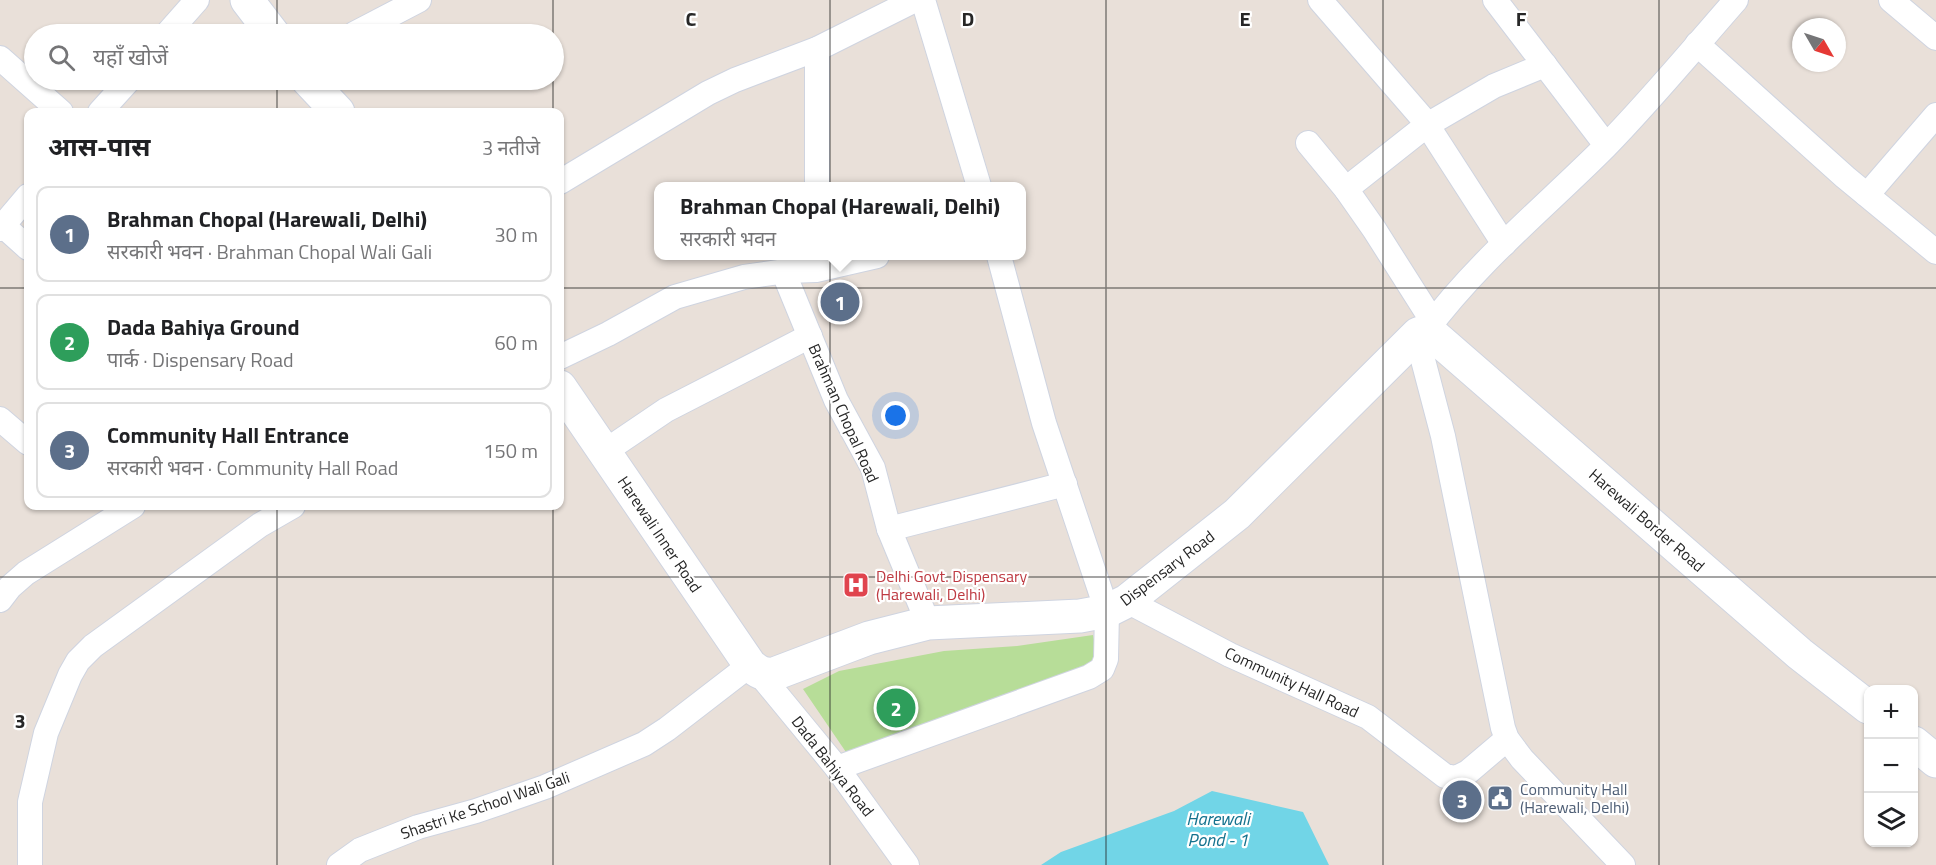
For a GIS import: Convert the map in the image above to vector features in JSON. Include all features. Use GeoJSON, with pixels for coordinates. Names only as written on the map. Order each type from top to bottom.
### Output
{"type":"FeatureCollection","features":[{"type":"Feature","properties":{"kind":"street"},"geometry":{"type":"LineString","coordinates":[[176,24],[197,0]]}},
{"type":"Feature","properties":{"kind":"street"},"geometry":{"type":"LineString","coordinates":[[247,0],[265,24]]}},
{"type":"Feature","properties":{"kind":"street"},"geometry":{"type":"LineString","coordinates":[[373,24],[419,0]]}},
{"type":"Feature","properties":{"kind":"street"},"geometry":{"type":"LineString","coordinates":[[564,180],[708,93],[735,80],[817,49],[915,0]]}},
{"type":"Feature","properties":{"kind":"street"},"geometry":{"type":"LineString","coordinates":[[923,0],[978,182]]}},
{"type":"Feature","properties":{"kind":"street"},"geometry":{"type":"LineString","coordinates":[[1320,0],[1427,125],[1504,244]]}},
{"type":"Feature","properties":{"kind":"street"},"geometry":{"type":"LineString","coordinates":[[1495,0],[1606,145]]}},
{"type":"Feature","properties":{"kind":"street"},"geometry":{"type":"LineString","coordinates":[[1425,330],[1504,244],[1606,145],[1736,0]]}},
{"type":"Feature","properties":{"kind":"street"},"geometry":{"type":"LineString","coordinates":[[1891,0],[1936,38]]}},
{"type":"Feature","properties":{"kind":"street"},"geometry":{"type":"LineString","coordinates":[[1697,45],[1867,195],[1936,252]]}},
{"type":"Feature","properties":{"kind":"street"},"geometry":{"type":"LineString","coordinates":[[817,49],[817,182]]}},
{"type":"Feature","properties":{"kind":"street"},"geometry":{"type":"LineString","coordinates":[[0,58],[24,79]]}},
{"type":"Feature","properties":{"kind":"street"},"geometry":{"type":"LineString","coordinates":[[1347,189],[1427,125],[1494,86],[1545,65]]}},
{"type":"Feature","properties":{"kind":"street"},"geometry":{"type":"LineString","coordinates":[[37,90],[57,108]]}},
{"type":"Feature","properties":{"kind":"street"},"geometry":{"type":"LineString","coordinates":[[104,108],[120,90]]}},
{"type":"Feature","properties":{"kind":"street"},"geometry":{"type":"LineString","coordinates":[[317,90],[334,108]]}},
{"type":"Feature","properties":{"kind":"street"},"geometry":{"type":"LineString","coordinates":[[1867,195],[1936,114]]}},
{"type":"Feature","properties":{"kind":"street"},"geometry":{"type":"LineString","coordinates":[[1308,143],[1347,189],[1374,229],[1425,330],[1423,360],[1443,436],[1507,739],[1522,759],[1623,865]]}},
{"type":"Feature","properties":{"kind":"street"},"geometry":{"type":"LineString","coordinates":[[24,200],[1,226],[24,245]]}},
{"type":"Feature","properties":{"kind":"street"},"geometry":{"type":"LineString","coordinates":[[564,355],[675,297],[744,277],[839,260]]}},
{"type":"Feature","properties":{"kind":"street"},"geometry":{"type":"LineString","coordinates":[[837,768],[1089,677],[1102,669],[1106,659],[1117,606],[1065,484],[1044,423],[1000,260]]}},
{"type":"Feature","properties":{"kind":"street","name":"Brahman Chopal Road"},"geometry":{"type":"LineString","coordinates":[[783,271],[836,400],[873,468],[889,529],[928,622]]}},
{"type":"Feature","properties":{"kind":"street","name":"Dispensary Road"},"geometry":{"type":"LineString","coordinates":[[758,671],[774,674],[869,638],[928,622],[1080,616],[1117,606],[1174,565],[1237,514],[1425,330]]}},
{"type":"Feature","properties":{"kind":"street","name":"Harewali Border Road"},"geometry":{"type":"LineString","coordinates":[[1425,330],[1800,654],[1864,703]]}},
{"type":"Feature","properties":{"kind":"street"},"geometry":{"type":"LineString","coordinates":[[604,452],[666,410],[810,336]]}},
{"type":"Feature","properties":{"kind":"street","name":"Harewali Inner Road"},"geometry":{"type":"LineString","coordinates":[[564,393],[758,671]]}},
{"type":"Feature","properties":{"kind":"street"},"geometry":{"type":"LineString","coordinates":[[0,419],[24,440]]}},
{"type":"Feature","properties":{"kind":"street"},"geometry":{"type":"LineString","coordinates":[[889,529],[1065,484]]}},
{"type":"Feature","properties":{"kind":"street"},"geometry":{"type":"LineString","coordinates":[[0,600],[10,587],[26,573],[116,510]]}},
{"type":"Feature","properties":{"kind":"street"},"geometry":{"type":"LineString","coordinates":[[30,865],[30,802],[46,733],[78,661],[93,646],[260,525],[286,510]]}},
{"type":"Feature","properties":{"kind":"street","name":"Community Hall Road"},"geometry":{"type":"LineString","coordinates":[[1117,606],[1368,717],[1445,776],[1456,778],[1468,772],[1507,739]]}},
{"type":"Feature","properties":{"kind":"street","name":"Dada Bahiya Road"},"geometry":{"type":"LineString","coordinates":[[758,671],[837,768],[905,864]]}},
{"type":"Feature","properties":{"kind":"street","name":"Shastri Ke School Wali Gali"},"geometry":{"type":"LineString","coordinates":[[339,865],[360,850],[418,827],[476,811],[545,787],[644,744],[758,671]]}},
{"type":"Feature","properties":{"kind":"street"},"geometry":{"type":"LineString","coordinates":[[1918,746],[1936,761]]}},
{"type":"Feature","properties":{"kind":"green space"},"geometry":{"type":"Polygon","coordinates":[[[1093,635],[1097,654],[1091,669],[850,758],[803,689],[839,671],[944,651],[1017,646],[1093,635]]]}},
{"type":"Feature","properties":{"kind":"water","name":"Harewali Pond - 1"},"geometry":{"type":"Polygon","coordinates":[[[1212,791],[1303,812],[1329,865],[1041,865],[1061,852],[1174,811],[1212,791]]]}},
{"type":"Feature","properties":{"kind":"place","name":"Brahman Chopal (Harewali, Delhi)"},"geometry":{"type":"Point","coordinates":[840,302]}},
{"type":"Feature","properties":{"kind":"place","name":"Delhi Govt. Dispensary (Harewali, Delhi)"},"geometry":{"type":"Point","coordinates":[856,585]}},
{"type":"Feature","properties":{"kind":"place","name":"Dada Bahiya Ground"},"geometry":{"type":"Point","coordinates":[896,708]}},
{"type":"Feature","properties":{"kind":"place","name":"Community Hall (Harewali, Delhi)"},"geometry":{"type":"Point","coordinates":[1500,798]}},
{"type":"Feature","properties":{"kind":"place","name":"Community Hall Entrance"},"geometry":{"type":"Point","coordinates":[1462,800]}}]}
